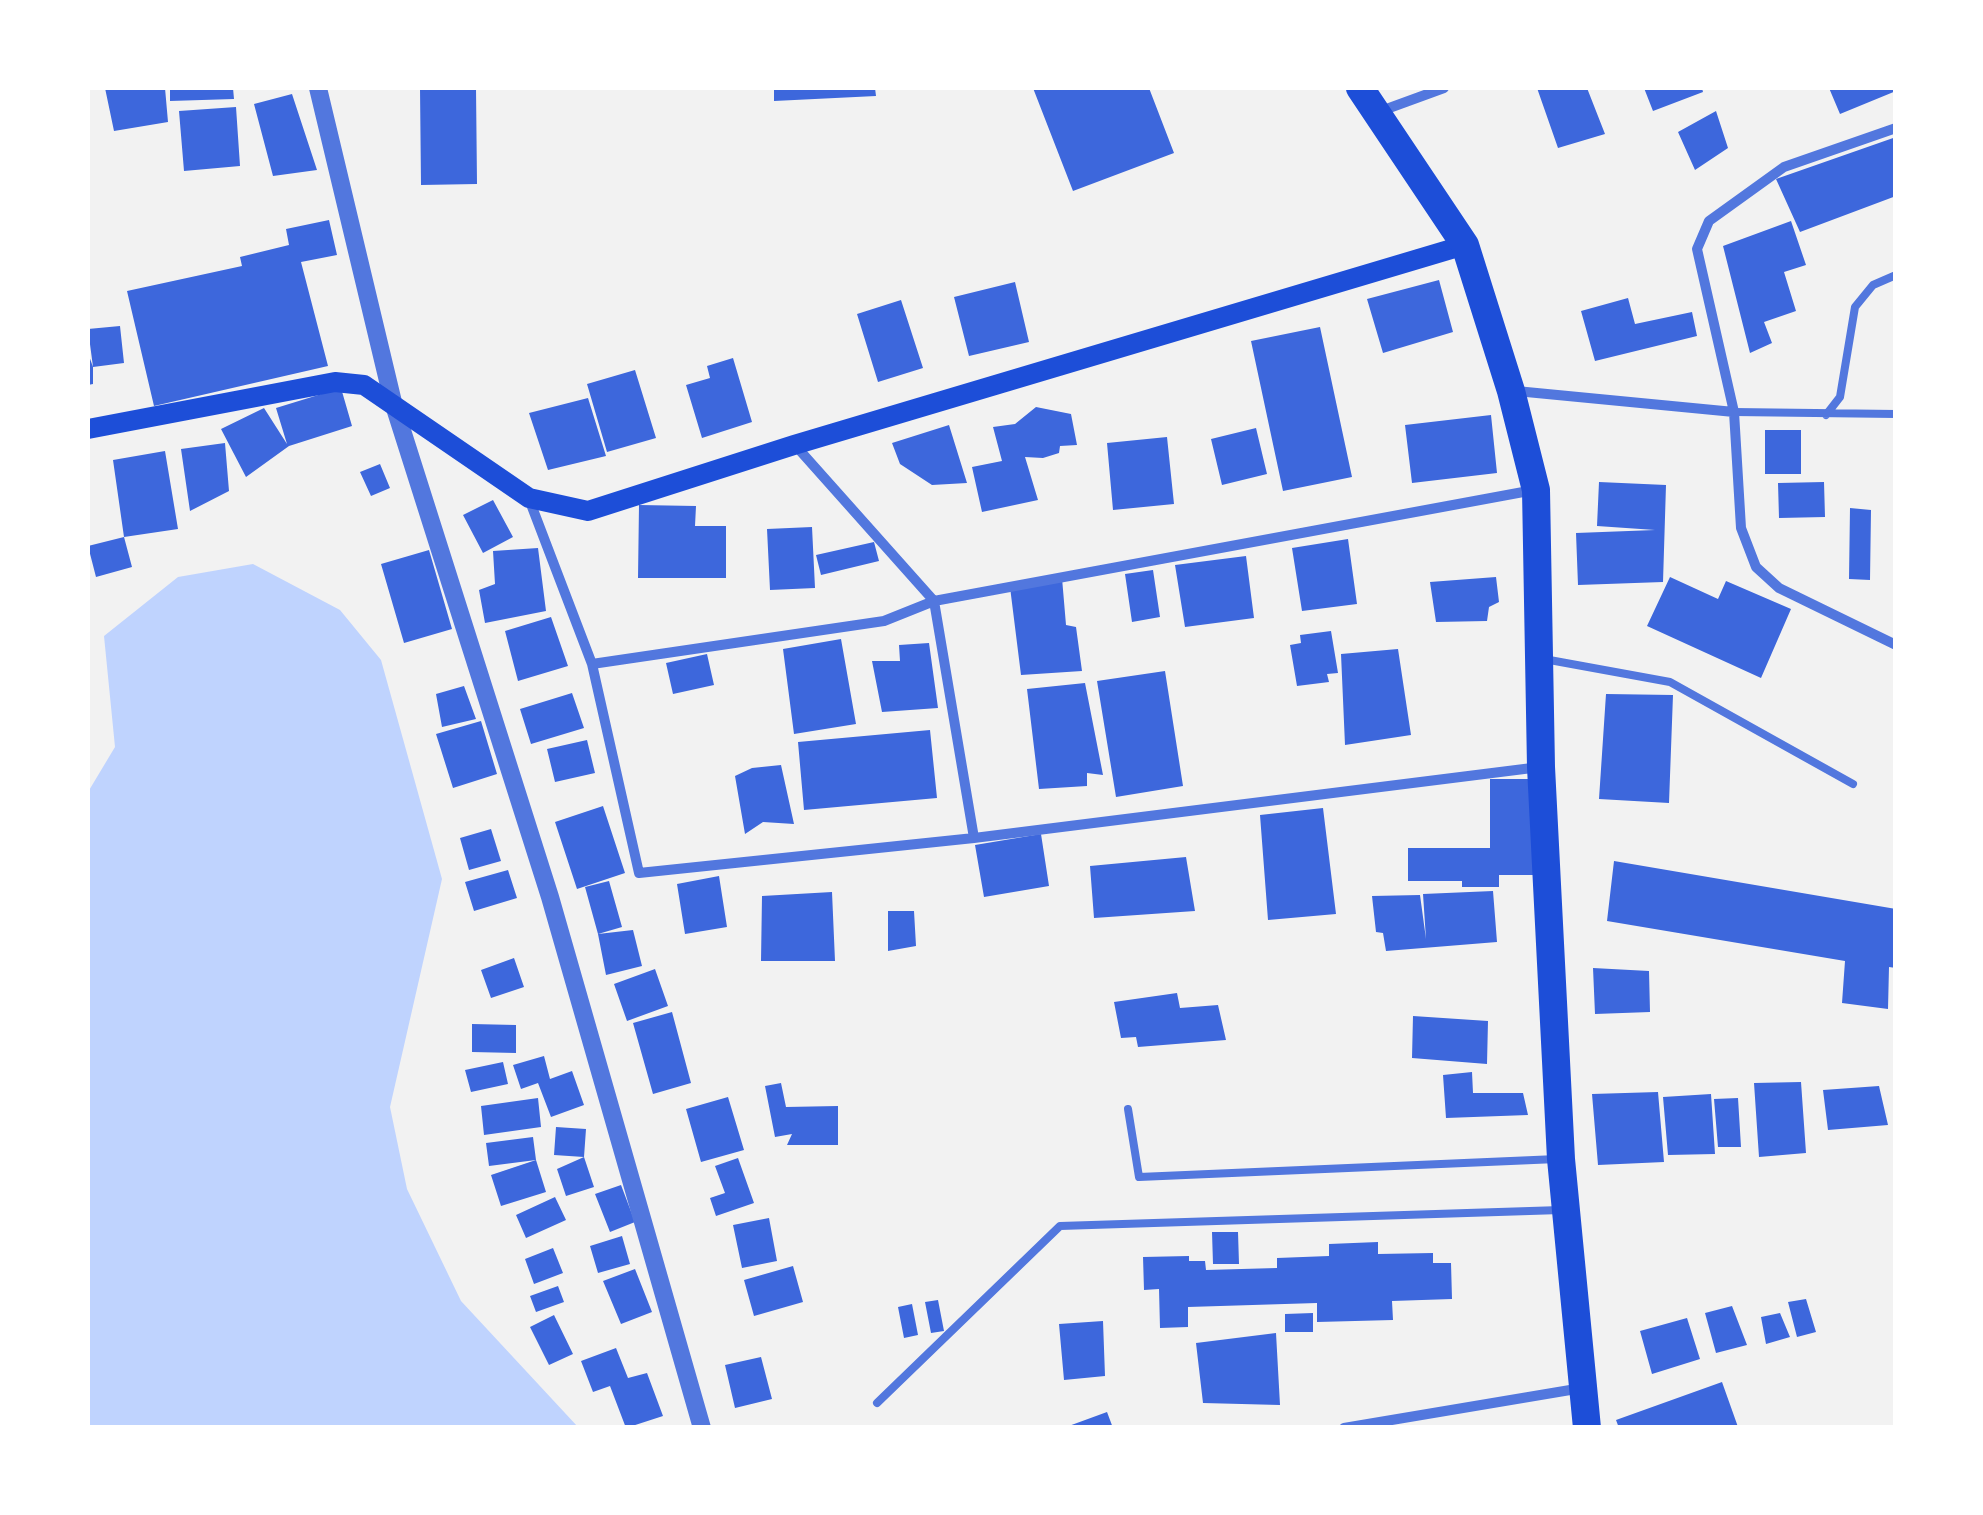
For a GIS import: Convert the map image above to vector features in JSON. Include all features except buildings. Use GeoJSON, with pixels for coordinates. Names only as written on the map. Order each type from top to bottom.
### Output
{"type":"FeatureCollection","features":[{"type":"Feature","properties":{"kind":"highway"},"geometry":{"type":"LineString","coordinates":[[1360,88],[1464,245],[1511,391],[1536,490],[1541,767],[1561,1159],[1587,1428]]}},
{"type":"Feature","properties":{"kind":"main road"},"geometry":{"type":"LineString","coordinates":[[88,429],[334,382],[364,385],[529,498],[588,511],[794,445],[1464,245]]}},
{"type":"Feature","properties":{"kind":"street"},"geometry":{"type":"LineString","coordinates":[[318,88],[393,402],[550,897],[702,1428]]}},
{"type":"Feature","properties":{"kind":"street"},"geometry":{"type":"LineString","coordinates":[[1376,114],[1444,88]]}},
{"type":"Feature","properties":{"kind":"street"},"geometry":{"type":"LineString","coordinates":[[1896,128],[1784,167],[1709,221],[1697,249],[1734,412],[1741,528],[1756,567],[1779,588],[1896,645]]}},
{"type":"Feature","properties":{"kind":"street"},"geometry":{"type":"LineString","coordinates":[[1511,391],[1734,412]]}},
{"type":"Feature","properties":{"kind":"street"},"geometry":{"type":"LineString","coordinates":[[794,445],[934,600],[974,838]]}},
{"type":"Feature","properties":{"kind":"street"},"geometry":{"type":"LineString","coordinates":[[592,664],[884,621],[934,600],[1536,490]]}},
{"type":"Feature","properties":{"kind":"street"},"geometry":{"type":"LineString","coordinates":[[529,498],[592,664],[639,873],[974,838],[1541,767]]}},
{"type":"Feature","properties":{"kind":"street"},"geometry":{"type":"LineString","coordinates":[[1344,1428],[1583,1388]]}},
{"type":"Feature","properties":{"kind":"lane"},"geometry":{"type":"LineString","coordinates":[[1826,416],[1840,397],[1855,307],[1873,285],[1895,274]]}},
{"type":"Feature","properties":{"kind":"lane"},"geometry":{"type":"LineString","coordinates":[[1734,412],[1896,414]]}},
{"type":"Feature","properties":{"kind":"lane"},"geometry":{"type":"LineString","coordinates":[[1539,658],[1670,682],[1853,784]]}},
{"type":"Feature","properties":{"kind":"lane"},"geometry":{"type":"LineString","coordinates":[[1128,1109],[1139,1177],[1561,1159]]}},
{"type":"Feature","properties":{"kind":"lane"},"geometry":{"type":"LineString","coordinates":[[876,1403],[1060,1226],[1566,1210]]}},
{"type":"Feature","properties":{"kind":"water"},"geometry":{"type":"Polygon","coordinates":[[[253,564],[340,610],[381,660],[442,879],[390,1107],[407,1189],[461,1301],[578,1427],[88,1427],[88,792],[115,747],[104,636],[178,577],[253,564]]]}}]}
